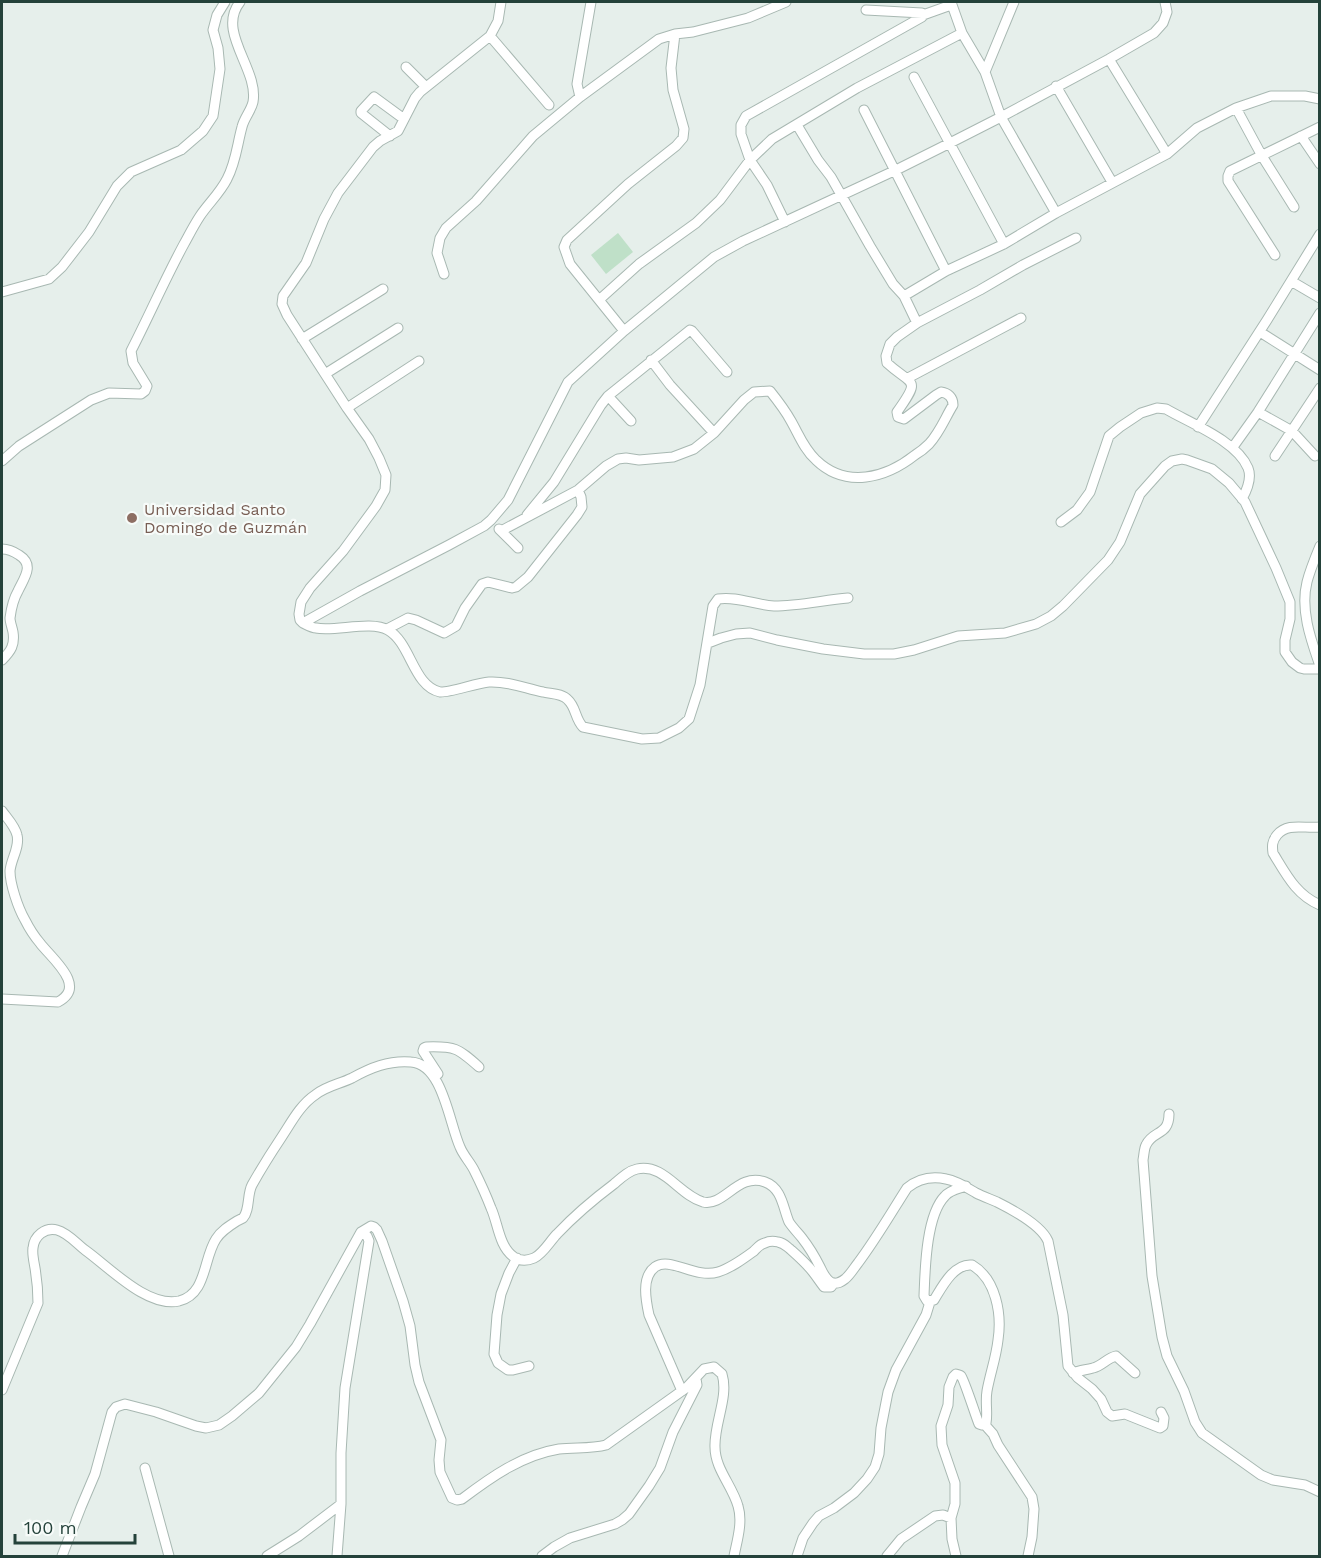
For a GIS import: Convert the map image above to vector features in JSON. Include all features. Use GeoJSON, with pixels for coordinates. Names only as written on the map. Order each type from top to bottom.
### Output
{"type":"FeatureCollection","features":[{"type":"Feature","properties":{"kind":"street"},"geometry":{"type":"LineString","coordinates":[[2,292],[49,279],[62,267],[89,232],[117,186],[131,172],[181,150],[203,131],[213,116],[220,69],[213,30],[217,15],[225,2]]}},
{"type":"Feature","properties":{"kind":"street"},"geometry":{"type":"LineString","coordinates":[[2,461],[19,446],[91,400],[109,393],[141,394],[146,391],[147,386],[133,363],[132,351],[190,234],[226,181],[236,160],[243,125],[253,105],[251,82],[236,41],[233,25],[240,2]]}},
{"type":"Feature","properties":{"kind":"street"},"geometry":{"type":"LineString","coordinates":[[501,2],[498,21],[490,36],[415,98],[398,131],[374,147],[338,194],[324,219],[306,263],[283,296],[282,304],[287,315],[369,439],[380,458],[386,475],[385,490],[376,506],[344,551],[310,588],[301,602],[300,620],[316,628],[387,629],[408,618],[444,633],[456,626],[465,608],[482,584],[489,582],[512,588],[528,577],[582,507],[578,490]]}},
{"type":"Feature","properties":{"kind":"street"},"geometry":{"type":"LineString","coordinates":[[580,97],[577,84],[591,2]]}},
{"type":"Feature","properties":{"kind":"street"},"geometry":{"type":"LineString","coordinates":[[444,274],[437,253],[440,238],[446,228],[476,201],[533,136],[580,97],[658,39],[741,21],[786,2]]}},
{"type":"Feature","properties":{"kind":"street"},"geometry":{"type":"LineString","coordinates":[[985,72],[1014,2]]}},
{"type":"Feature","properties":{"kind":"street"},"geometry":{"type":"LineString","coordinates":[[303,623],[491,520],[508,500],[568,382],[624,331],[714,257],[950,143],[1154,33],[1163,23],[1167,12],[1165,2]]}},
{"type":"Feature","properties":{"kind":"street"},"geometry":{"type":"LineString","coordinates":[[785,222],[767,184],[750,160],[741,134],[741,125],[746,116],[923,15],[951,3],[962,33],[985,72],[1001,117],[1056,213]]}},
{"type":"Feature","properties":{"kind":"street"},"geometry":{"type":"LineString","coordinates":[[866,10],[922,13],[923,15]]}},
{"type":"Feature","properties":{"kind":"street"},"geometry":{"type":"LineString","coordinates":[[599,300],[639,264],[696,223],[720,200],[750,160],[772,139],[857,88],[962,33]]}},
{"type":"Feature","properties":{"kind":"street"},"geometry":{"type":"LineString","coordinates":[[624,331],[570,264],[564,247],[567,240],[628,184],[683,138],[684,129],[673,90],[670,68],[675,34]]}},
{"type":"Feature","properties":{"kind":"street"},"geometry":{"type":"LineString","coordinates":[[490,36],[549,105]]}},
{"type":"Feature","properties":{"kind":"street"},"geometry":{"type":"LineString","coordinates":[[1109,58],[1167,154]]}},
{"type":"Feature","properties":{"kind":"street"},"geometry":{"type":"LineString","coordinates":[[406,67],[426,87]]}},
{"type":"Feature","properties":{"kind":"street"},"geometry":{"type":"LineString","coordinates":[[914,77],[1004,244]]}},
{"type":"Feature","properties":{"kind":"street"},"geometry":{"type":"LineString","coordinates":[[1056,86],[1112,182]]}},
{"type":"Feature","properties":{"kind":"street"},"geometry":{"type":"LineString","coordinates":[[904,296],[946,271],[1004,244],[1112,182],[1167,154],[1197,128],[1236,108],[1271,96],[1305,96],[1320,99]]}},
{"type":"Feature","properties":{"kind":"street"},"geometry":{"type":"LineString","coordinates":[[390,136],[360,111],[374,97],[404,119]]}},
{"type":"Feature","properties":{"kind":"street"},"geometry":{"type":"LineString","coordinates":[[1236,108],[1262,156],[1294,207]]}},
{"type":"Feature","properties":{"kind":"street"},"geometry":{"type":"LineString","coordinates":[[864,110],[946,271]]}},
{"type":"Feature","properties":{"kind":"street"},"geometry":{"type":"LineString","coordinates":[[797,125],[842,194],[893,284],[904,296],[917,323]]}},
{"type":"Feature","properties":{"kind":"street"},"geometry":{"type":"LineString","coordinates":[[1275,255],[1228,181],[1228,176],[1230,171],[1320,128]]}},
{"type":"Feature","properties":{"kind":"street"},"geometry":{"type":"LineString","coordinates":[[1301,136],[1320,164]]}},
{"type":"Feature","properties":{"kind":"street"},"geometry":{"type":"LineString","coordinates":[[1198,427],[1320,234]]}},
{"type":"Feature","properties":{"kind":"street"},"geometry":{"type":"LineString","coordinates":[[501,531],[578,490],[606,466],[618,459],[673,457],[694,449],[714,433],[754,392],[770,391],[790,419],[805,448],[830,471],[849,478],[882,475],[903,465],[928,446],[939,432],[953,405],[953,400],[949,395],[941,392],[904,419],[900,419],[897,412],[912,388],[908,378],[887,363],[886,356],[890,344],[917,323],[1077,238]]}},
{"type":"Feature","properties":{"kind":"street"},"geometry":{"type":"LineString","coordinates":[[1291,281],[1320,298]]}},
{"type":"Feature","properties":{"kind":"street"},"geometry":{"type":"LineString","coordinates":[[302,339],[383,289]]}},
{"type":"Feature","properties":{"kind":"street"},"geometry":{"type":"LineString","coordinates":[[1233,447],[1258,412],[1320,313]]}},
{"type":"Feature","properties":{"kind":"street"},"geometry":{"type":"LineString","coordinates":[[908,378],[1021,318]]}},
{"type":"Feature","properties":{"kind":"street"},"geometry":{"type":"LineString","coordinates":[[325,375],[398,328]]}},
{"type":"Feature","properties":{"kind":"street"},"geometry":{"type":"LineString","coordinates":[[524,519],[554,482],[608,396],[691,330],[727,372]]}},
{"type":"Feature","properties":{"kind":"street"},"geometry":{"type":"LineString","coordinates":[[1260,332],[1320,370]]}},
{"type":"Feature","properties":{"kind":"street"},"geometry":{"type":"LineString","coordinates":[[651,360],[670,385],[714,433]]}},
{"type":"Feature","properties":{"kind":"street"},"geometry":{"type":"LineString","coordinates":[[347,408],[419,361]]}},
{"type":"Feature","properties":{"kind":"street"},"geometry":{"type":"LineString","coordinates":[[1275,456],[1320,388]]}},
{"type":"Feature","properties":{"kind":"street"},"geometry":{"type":"LineString","coordinates":[[608,396],[631,421]]}},
{"type":"Feature","properties":{"kind":"street"},"geometry":{"type":"LineString","coordinates":[[1061,522],[1077,510],[1090,492],[1109,436],[1141,413],[1157,408],[1166,409],[1233,447],[1248,469],[1249,480],[1242,499]]}},
{"type":"Feature","properties":{"kind":"street"},"geometry":{"type":"LineString","coordinates":[[1258,412],[1292,431],[1315,456]]}},
{"type":"Feature","properties":{"kind":"street"},"geometry":{"type":"LineString","coordinates":[[708,644],[736,634],[750,633],[823,649],[864,654],[894,654],[958,636],[1005,633],[1036,624],[1064,606],[1108,560],[1120,542],[1140,494],[1168,463],[1177,459],[1188,460],[1212,469],[1229,483],[1242,499],[1290,602],[1285,652],[1300,668],[1320,667],[1311,640],[1305,608],[1306,584],[1320,546]]}},
{"type":"Feature","properties":{"kind":"street"},"geometry":{"type":"LineString","coordinates":[[491,520],[518,548]]}},
{"type":"Feature","properties":{"kind":"street"},"geometry":{"type":"LineString","coordinates":[[2,549],[17,553],[27,565],[27,574],[17,593],[10,619],[14,639],[12,648],[2,660]]}},
{"type":"Feature","properties":{"kind":"street"},"geometry":{"type":"LineString","coordinates":[[387,629],[399,640],[413,666],[430,688],[442,692],[489,682],[513,683],[542,692],[562,695],[569,700],[578,722],[584,727],[642,739],[659,738],[679,728],[689,719],[700,686],[713,606],[718,599],[728,598],[775,606],[848,598]]}},
{"type":"Feature","properties":{"kind":"street"},"geometry":{"type":"LineString","coordinates":[[2,812],[18,836],[10,871],[23,917],[39,943],[68,977],[70,987],[68,994],[58,1002],[2,999]]}},
{"type":"Feature","properties":{"kind":"street"},"geometry":{"type":"LineString","coordinates":[[1320,826],[1286,828],[1274,838],[1272,849],[1296,889],[1306,898],[1320,905]]}},
{"type":"Feature","properties":{"kind":"street"},"geometry":{"type":"LineString","coordinates":[[479,1067],[462,1051],[447,1047],[424,1048],[425,1055],[438,1074],[459,1146],[482,1188],[502,1242],[509,1253],[517,1258],[526,1260],[539,1255],[559,1231],[591,1202],[630,1172],[639,1168],[648,1168],[659,1172],[681,1190],[699,1200],[708,1202],[719,1199],[733,1188],[746,1182],[759,1180],[768,1182],[777,1191],[789,1221],[826,1278],[831,1282],[840,1283],[874,1241],[906,1189],[925,1179],[941,1178],[956,1181],[1024,1218],[1041,1230],[1046,1238],[1063,1315],[1068,1363],[1073,1373],[1101,1399],[1107,1412],[1112,1416],[1125,1414],[1160,1428],[1165,1422],[1161,1412]]}},
{"type":"Feature","properties":{"kind":"street"},"geometry":{"type":"LineString","coordinates":[[2,1390],[38,1303],[32,1250],[40,1234],[48,1230],[62,1232],[91,1253],[111,1273],[151,1298],[180,1301],[197,1289],[216,1239],[226,1228],[244,1216],[252,1185],[296,1115],[311,1097],[328,1086],[342,1083],[365,1070],[379,1065],[407,1061],[422,1065],[431,1072],[444,1100]]}},
{"type":"Feature","properties":{"kind":"street"},"geometry":{"type":"LineString","coordinates":[[1169,1114],[1166,1128],[1146,1144],[1143,1160],[1152,1276],[1167,1356],[1184,1391],[1195,1422],[1202,1433],[1261,1475],[1274,1480],[1305,1485],[1320,1492]]}},
{"type":"Feature","properties":{"kind":"street"},"geometry":{"type":"LineString","coordinates":[[930,1302],[925,1300],[924,1296],[927,1242],[937,1207],[948,1193],[966,1186]]}},
{"type":"Feature","properties":{"kind":"street"},"geometry":{"type":"LineString","coordinates":[[62,1557],[95,1474],[112,1412],[116,1407],[125,1404],[206,1428],[219,1425],[232,1416],[259,1393],[296,1347],[361,1232],[371,1226],[377,1230],[382,1241],[404,1301],[419,1382],[441,1440],[440,1472],[454,1500],[462,1499],[516,1463],[540,1454],[560,1449],[606,1445],[682,1391],[704,1369],[710,1367],[717,1369],[723,1377],[724,1385],[714,1444],[718,1464],[740,1513],[734,1557]]}},
{"type":"Feature","properties":{"kind":"street"},"geometry":{"type":"LineString","coordinates":[[336,1557],[341,1504],[345,1388],[369,1241],[367,1236],[361,1232]]}},
{"type":"Feature","properties":{"kind":"street"},"geometry":{"type":"LineString","coordinates":[[682,1391],[647,1307],[647,1281],[649,1274],[658,1265],[668,1263],[694,1272],[717,1272],[739,1262],[762,1244],[774,1241],[783,1244],[798,1255],[824,1287],[831,1287],[834,1283]]}},
{"type":"Feature","properties":{"kind":"street"},"geometry":{"type":"LineString","coordinates":[[517,1258],[501,1294],[494,1354],[498,1363],[508,1370],[529,1366]]}},
{"type":"Feature","properties":{"kind":"street"},"geometry":{"type":"LineString","coordinates":[[797,1557],[803,1538],[819,1516],[854,1493],[875,1467],[888,1392],[896,1370],[926,1316],[930,1302],[934,1300],[952,1274],[966,1264],[982,1272],[992,1288],[999,1324],[997,1350],[987,1388],[987,1422],[985,1425]]}},
{"type":"Feature","properties":{"kind":"street"},"geometry":{"type":"LineString","coordinates":[[1073,1373],[1096,1368],[1109,1358],[1116,1356],[1135,1373]]}},
{"type":"Feature","properties":{"kind":"street"},"geometry":{"type":"LineString","coordinates":[[956,1557],[951,1518],[955,1504],[955,1483],[942,1444],[941,1426],[948,1405],[949,1387],[954,1376],[959,1375],[962,1377],[978,1422],[985,1425],[993,1434],[1032,1497],[1034,1509],[1028,1557]]}},
{"type":"Feature","properties":{"kind":"street"},"geometry":{"type":"LineString","coordinates":[[542,1557],[570,1538],[615,1524],[629,1514],[660,1468],[673,1432],[697,1385],[696,1379]]}},
{"type":"Feature","properties":{"kind":"street"},"geometry":{"type":"LineString","coordinates":[[144,1468],[169,1557]]}},
{"type":"Feature","properties":{"kind":"street"},"geometry":{"type":"LineString","coordinates":[[267,1557],[300,1536],[341,1504]]}},
{"type":"Feature","properties":{"kind":"street"},"geometry":{"type":"LineString","coordinates":[[887,1557],[901,1539],[935,1516],[943,1515],[951,1518]]}},
{"type":"Feature","properties":{"kind":"green space"},"geometry":{"type":"Polygon","coordinates":[[[618,233],[633,252],[606,274],[591,255],[618,233]]]}},
{"type":"Feature","properties":{"kind":"place","name":"Universidad Santo Domingo de Guzmán"},"geometry":{"type":"Point","coordinates":[132,518]}}]}
